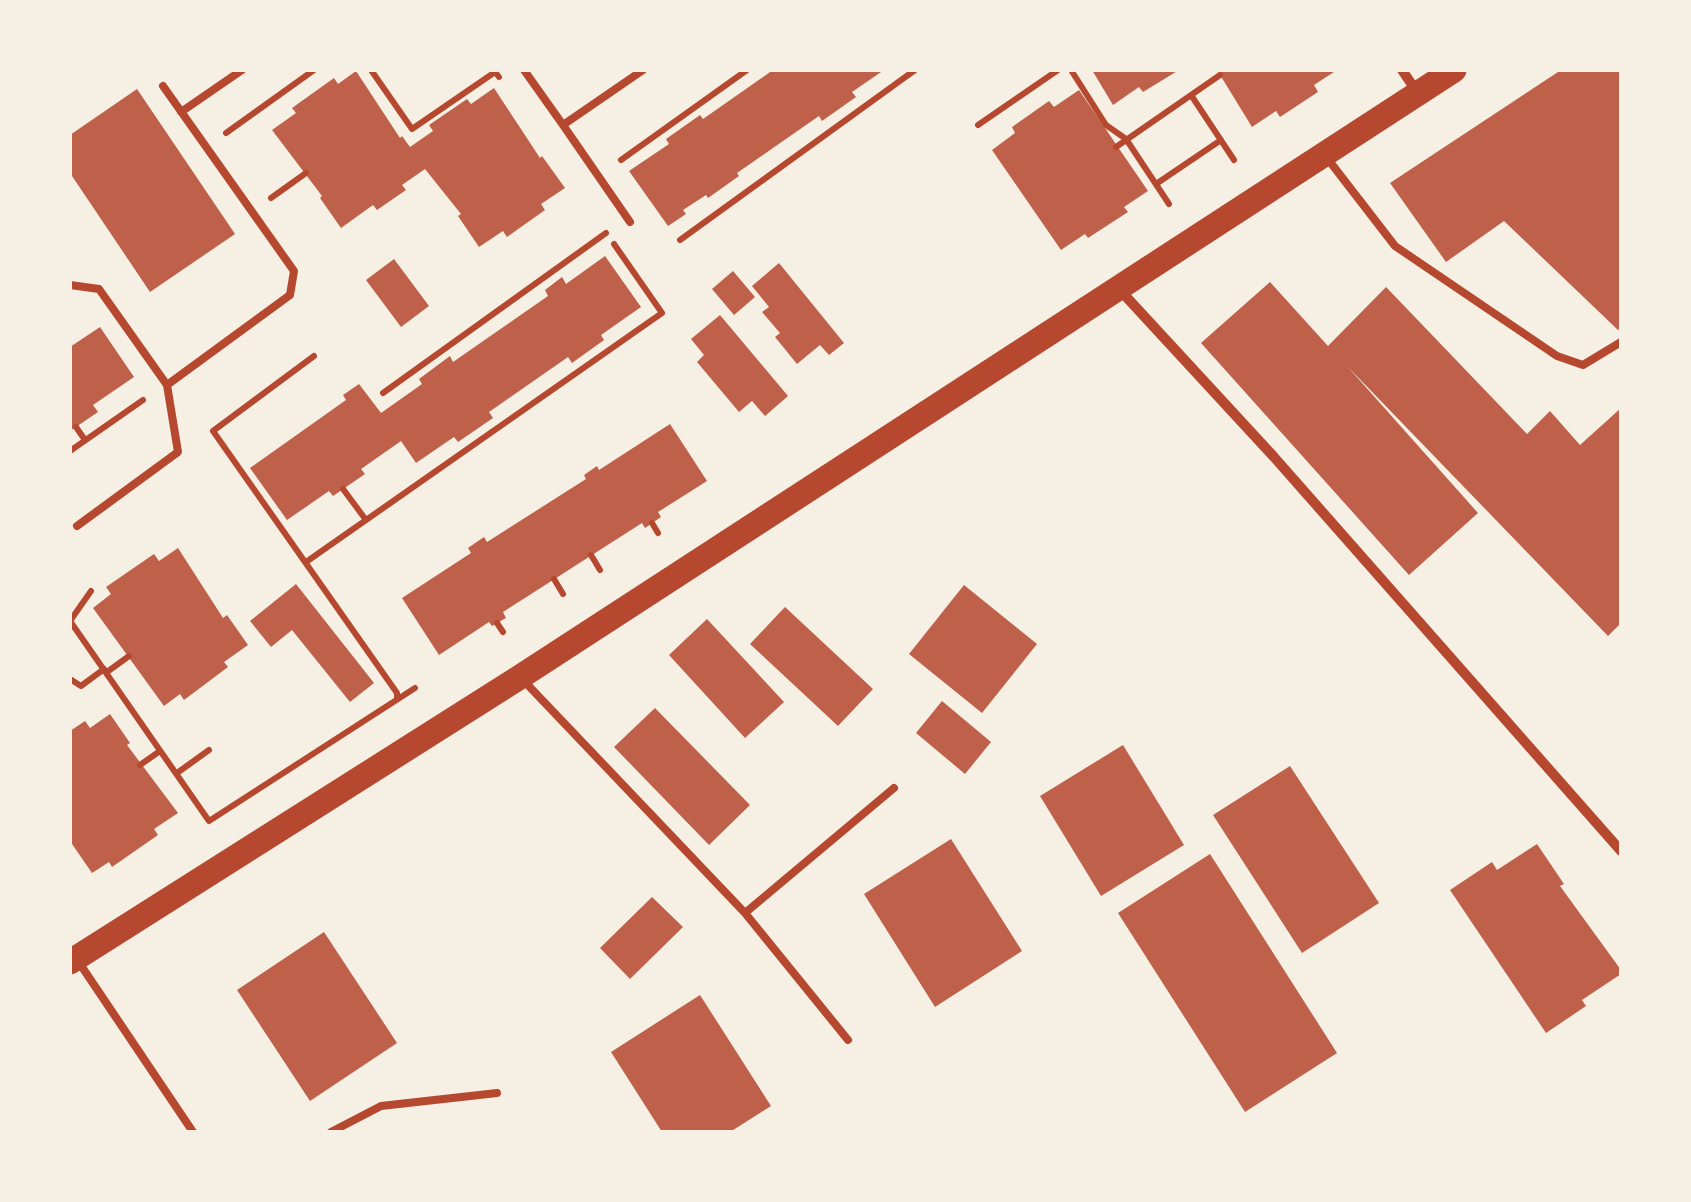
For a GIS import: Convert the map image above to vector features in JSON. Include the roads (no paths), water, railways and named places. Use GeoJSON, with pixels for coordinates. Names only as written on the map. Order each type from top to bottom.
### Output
{"type":"FeatureCollection","features":[{"type":"Feature","properties":{"kind":"main road"},"geometry":{"type":"LineString","coordinates":[[73,960],[520,677],[1454,70]]}},
{"type":"Feature","properties":{"kind":"street"},"geometry":{"type":"LineString","coordinates":[[1402,70],[1418,93]]}},
{"type":"Feature","properties":{"kind":"street"},"geometry":{"type":"LineString","coordinates":[[1119,289],[1274,457],[1621,851]]}},
{"type":"Feature","properties":{"kind":"lane"},"geometry":{"type":"LineString","coordinates":[[181,112],[242,70]]}},
{"type":"Feature","properties":{"kind":"lane"},"geometry":{"type":"LineString","coordinates":[[524,70],[630,222]]}},
{"type":"Feature","properties":{"kind":"lane"},"geometry":{"type":"LineString","coordinates":[[562,125],[643,70]]}},
{"type":"Feature","properties":{"kind":"lane"},"geometry":{"type":"LineString","coordinates":[[163,86],[294,271],[290,295],[167,385]]}},
{"type":"Feature","properties":{"kind":"lane"},"geometry":{"type":"LineString","coordinates":[[1325,154],[1395,246],[1557,356],[1583,365],[1621,342]]}},
{"type":"Feature","properties":{"kind":"lane"},"geometry":{"type":"LineString","coordinates":[[70,285],[99,289],[167,385],[178,452],[78,526]]}},
{"type":"Feature","properties":{"kind":"lane"},"geometry":{"type":"LineString","coordinates":[[520,677],[745,912],[848,1040]]}},
{"type":"Feature","properties":{"kind":"lane"},"geometry":{"type":"LineString","coordinates":[[745,912],[894,788]]}},
{"type":"Feature","properties":{"kind":"lane"},"geometry":{"type":"LineString","coordinates":[[73,960],[193,1132]]}},
{"type":"Feature","properties":{"kind":"lane"},"geometry":{"type":"LineString","coordinates":[[332,1132],[381,1106],[497,1093]]}}]}
